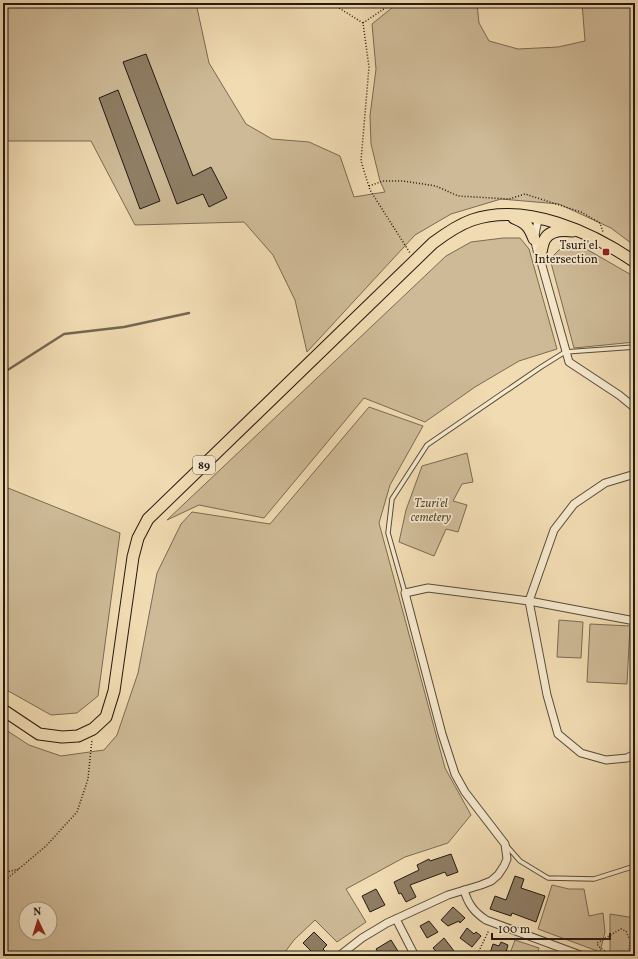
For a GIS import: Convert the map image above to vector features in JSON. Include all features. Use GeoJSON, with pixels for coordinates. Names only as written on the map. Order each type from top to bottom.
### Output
{"type":"FeatureCollection","features":[{"type":"Feature","properties":{"kind":"highway","name":"89"},"geometry":{"type":"LineString","coordinates":[[3,710],[39,734],[62,737],[78,736],[93,730],[106,717],[114,691],[133,558],[138,538],[148,519],[433,243],[450,230],[472,220],[497,215],[538,218],[551,221],[583,233],[621,252],[635,262]]}},
{"type":"Feature","properties":{"kind":"highway"},"geometry":{"type":"LineString","coordinates":[[506,215],[524,222],[530,229],[534,239]]}},
{"type":"Feature","properties":{"kind":"highway"},"geometry":{"type":"LineString","coordinates":[[541,257],[545,238],[555,232],[564,230],[583,233]]}},
{"type":"Feature","properties":{"kind":"street"},"geometry":{"type":"LineString","coordinates":[[538,218],[534,239],[536,249],[541,257]]}},
{"type":"Feature","properties":{"kind":"street"},"geometry":{"type":"LineString","coordinates":[[538,218],[541,257],[565,352],[569,362],[619,395],[635,408]]}},
{"type":"Feature","properties":{"kind":"street"},"geometry":{"type":"LineString","coordinates":[[635,474],[605,483],[574,504],[554,530],[529,601],[546,695],[558,734],[581,753],[606,760],[627,758],[635,754]]}},
{"type":"Feature","properties":{"kind":"street"},"geometry":{"type":"LineString","coordinates":[[339,956],[368,934],[396,919],[448,895],[490,881],[498,874],[507,859],[505,844],[464,792],[455,774],[442,734],[404,593],[428,588],[529,601],[635,621]]}},
{"type":"Feature","properties":{"kind":"street"},"geometry":{"type":"LineString","coordinates":[[464,890],[467,900],[474,911],[486,920],[579,955]]}},
{"type":"Feature","properties":{"kind":"street"},"geometry":{"type":"LineString","coordinates":[[396,919],[415,956]]}},
{"type":"Feature","properties":{"kind":"lane"},"geometry":{"type":"LineString","coordinates":[[404,593],[388,533],[392,499],[427,445],[565,352],[635,347]]}},
{"type":"Feature","properties":{"kind":"lane"},"geometry":{"type":"LineString","coordinates":[[505,844],[520,861],[548,878],[594,879],[635,866]]}},
{"type":"Feature","properties":{"kind":"path"},"geometry":{"type":"LineString","coordinates":[[336,3],[339,8],[363,23]]}},
{"type":"Feature","properties":{"kind":"path"},"geometry":{"type":"LineString","coordinates":[[363,23],[394,3]]}},
{"type":"Feature","properties":{"kind":"path"},"geometry":{"type":"LineString","coordinates":[[601,3],[609,6],[635,5]]}},
{"type":"Feature","properties":{"kind":"path"},"geometry":{"type":"LineString","coordinates":[[363,23],[369,66],[361,161],[370,190],[415,261]]}},
{"type":"Feature","properties":{"kind":"path"},"geometry":{"type":"LineString","coordinates":[[369,186],[383,181],[403,181],[436,186],[458,196],[509,199],[525,194],[581,212],[600,223],[603,232],[599,241]]}},
{"type":"Feature","properties":{"kind":"path"},"geometry":{"type":"LineString","coordinates":[[3,882],[46,846],[76,812],[88,779],[93,730]]}},
{"type":"Feature","properties":{"kind":"path"},"geometry":{"type":"LineString","coordinates":[[3,873],[19,868]]}},
{"type":"Feature","properties":{"kind":"path"},"geometry":{"type":"LineString","coordinates":[[475,956],[478,953],[492,922]]}},
{"type":"Feature","properties":{"kind":"path"},"geometry":{"type":"LineString","coordinates":[[608,956],[597,943],[621,929],[626,931],[630,940],[629,956]]}},
{"type":"Feature","properties":{"kind":"green space"},"geometry":{"type":"Polygon","coordinates":[[[3,3],[196,3],[209,63],[246,124],[272,139],[309,142],[340,156],[354,197],[385,192],[380,181],[371,144],[370,116],[376,69],[372,24],[393,7],[411,3],[477,3],[479,23],[489,41],[518,49],[558,47],[585,41],[582,3],[635,3],[635,246],[611,228],[559,204],[501,199],[451,214],[415,235],[307,352],[295,300],[273,255],[244,222],[135,225],[91,141],[3,141],[3,3]]]}},
{"type":"Feature","properties":{"kind":"green space"},"geometry":{"type":"Polygon","coordinates":[[[503,238],[520,238],[529,249],[557,349],[519,361],[475,387],[425,422],[364,398],[264,518],[199,505],[167,520],[446,256],[471,242],[503,238]]]}},
{"type":"Feature","properties":{"kind":"green space"},"geometry":{"type":"Polygon","coordinates":[[[567,242],[581,246],[635,277],[635,342],[574,348],[550,259],[567,242]]]}},
{"type":"Feature","properties":{"kind":"green space"},"geometry":{"type":"Polygon","coordinates":[[[369,407],[423,426],[390,485],[379,523],[445,768],[471,815],[448,843],[405,857],[346,889],[366,922],[337,942],[315,920],[294,940],[282,956],[3,956],[3,728],[29,745],[61,756],[104,750],[117,735],[138,673],[157,573],[181,524],[192,512],[270,524],[369,407]]]}},
{"type":"Feature","properties":{"kind":"green space","name":"Tzuri'el cemetery"},"geometry":{"type":"Polygon","coordinates":[[[467,453],[473,482],[462,484],[453,501],[467,505],[458,532],[446,529],[434,556],[399,542],[406,510],[422,466],[467,453]]]}},
{"type":"Feature","properties":{"kind":"green space"},"geometry":{"type":"Polygon","coordinates":[[[3,486],[120,533],[98,696],[77,713],[51,715],[3,688],[3,486]]]}},
{"type":"Feature","properties":{"kind":"green space"},"geometry":{"type":"Polygon","coordinates":[[[559,620],[583,622],[581,658],[557,657],[559,620]]]}},
{"type":"Feature","properties":{"kind":"green space"},"geometry":{"type":"Polygon","coordinates":[[[590,624],[630,626],[627,684],[587,682],[590,624]]]}},
{"type":"Feature","properties":{"kind":"green space"},"geometry":{"type":"Polygon","coordinates":[[[552,885],[569,889],[584,889],[589,916],[603,913],[605,932],[600,952],[538,929],[552,885]]]}},
{"type":"Feature","properties":{"kind":"green space"},"geometry":{"type":"Polygon","coordinates":[[[610,914],[635,918],[635,956],[610,956],[610,914]]]}},
{"type":"Feature","properties":{"kind":"green space"},"geometry":{"type":"Polygon","coordinates":[[[515,940],[539,948],[537,956],[509,956],[515,940]]]}},
{"type":"Feature","properties":{"kind":"building"},"geometry":{"type":"Polygon","coordinates":[[[146,54],[193,176],[211,167],[227,198],[209,207],[203,194],[177,204],[123,62],[146,54]]]}},
{"type":"Feature","properties":{"kind":"building"},"geometry":{"type":"Polygon","coordinates":[[[118,90],[160,201],[140,209],[99,98],[118,90]]]}},
{"type":"Feature","properties":{"kind":"building"},"geometry":{"type":"Polygon","coordinates":[[[451,854],[458,872],[447,876],[445,872],[410,885],[416,897],[406,902],[401,893],[399,894],[394,882],[419,870],[417,865],[429,859],[430,861],[451,854]]]}},
{"type":"Feature","properties":{"kind":"building"},"geometry":{"type":"Polygon","coordinates":[[[515,876],[524,879],[521,888],[545,896],[536,922],[512,913],[511,916],[490,909],[495,896],[506,900],[515,876]]]}},
{"type":"Feature","properties":{"kind":"building"},"geometry":{"type":"Polygon","coordinates":[[[376,889],[385,905],[370,912],[362,896],[376,889]]]}},
{"type":"Feature","properties":{"kind":"building"},"geometry":{"type":"Polygon","coordinates":[[[453,907],[465,918],[460,923],[459,921],[448,926],[441,920],[453,907]]]}},
{"type":"Feature","properties":{"kind":"building"},"geometry":{"type":"Polygon","coordinates":[[[429,921],[438,932],[427,938],[420,926],[429,921]]]}},
{"type":"Feature","properties":{"kind":"building"},"geometry":{"type":"Polygon","coordinates":[[[467,928],[474,934],[476,932],[481,936],[472,947],[460,938],[467,928]]]}},
{"type":"Feature","properties":{"kind":"building"},"geometry":{"type":"Polygon","coordinates":[[[314,932],[327,945],[323,949],[326,952],[322,956],[316,956],[303,943],[314,932]]]}},
{"type":"Feature","properties":{"kind":"building"},"geometry":{"type":"Polygon","coordinates":[[[444,938],[454,951],[448,956],[440,956],[433,948],[444,938]]]}},
{"type":"Feature","properties":{"kind":"building"},"geometry":{"type":"Polygon","coordinates":[[[391,940],[401,956],[380,956],[376,949],[391,940]]]}},
{"type":"Feature","properties":{"kind":"building"},"geometry":{"type":"Polygon","coordinates":[[[501,942],[508,945],[505,956],[489,956],[493,944],[499,946],[501,942]]]}},
{"type":"Feature","properties":{"kind":"waterway"},"geometry":{"type":"LineString","coordinates":[[3,373],[64,334],[124,327],[189,313]]}},
{"type":"Feature","properties":{"kind":"place","name":"Tsuri'el Intersection"},"geometry":{"type":"Point","coordinates":[606,252]}}]}
